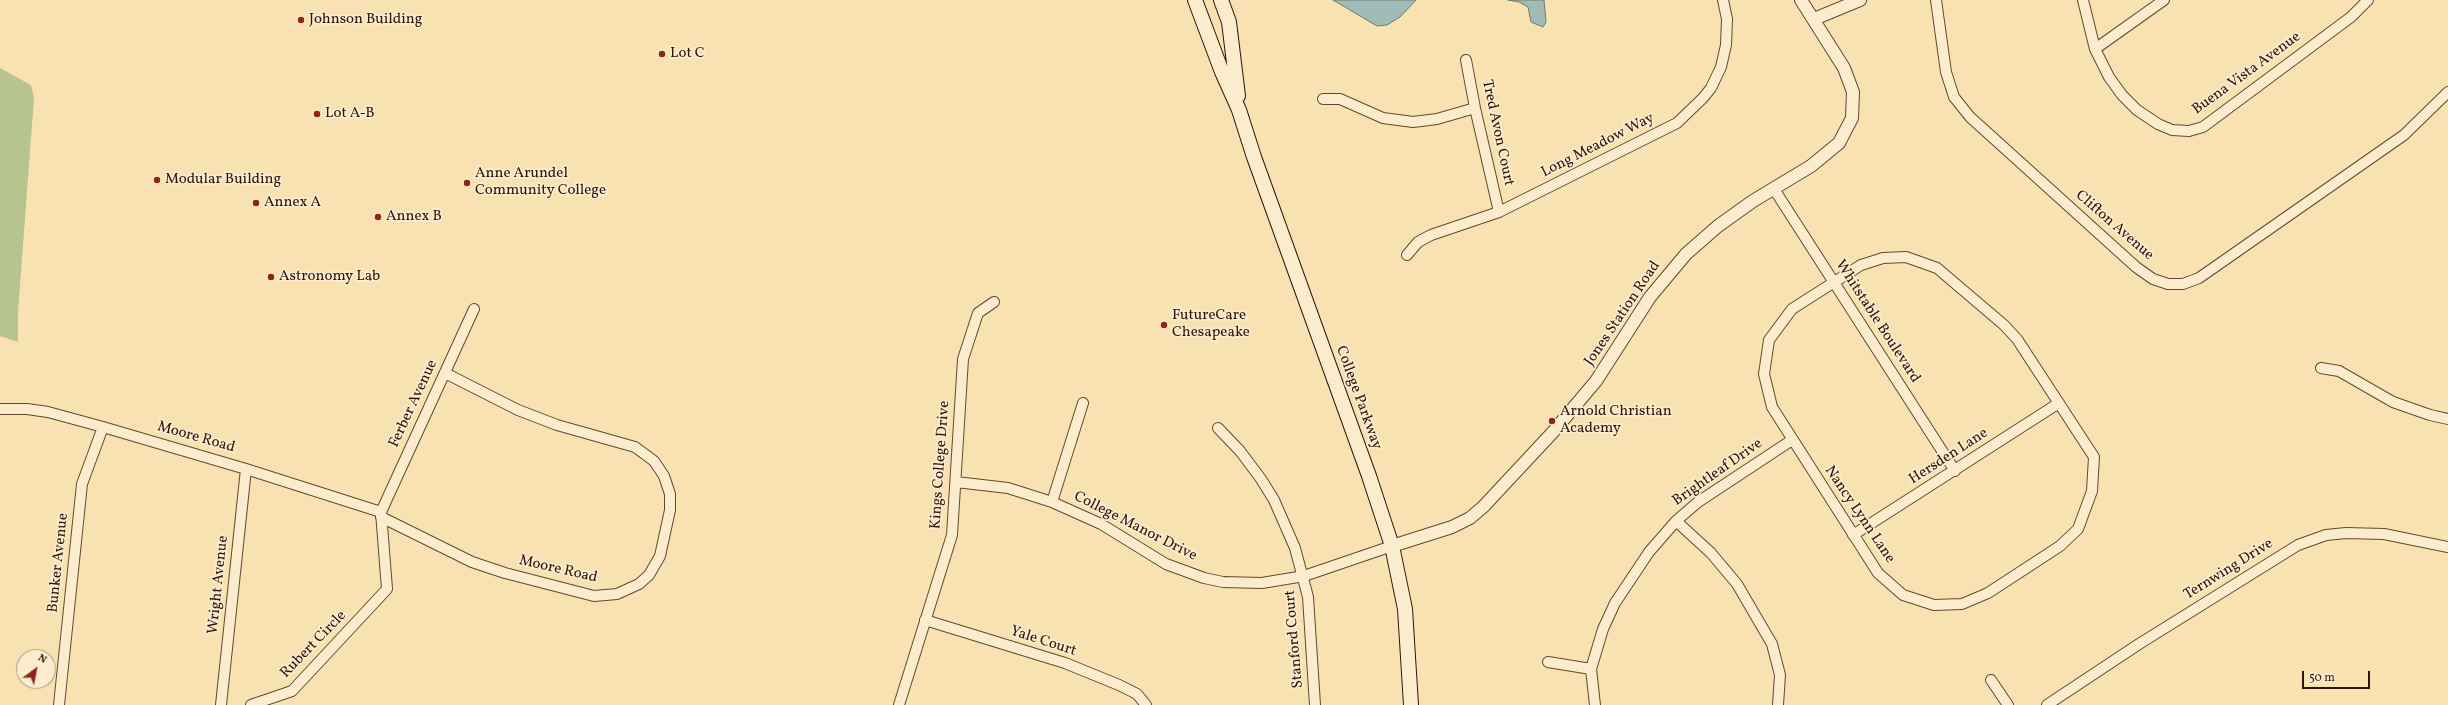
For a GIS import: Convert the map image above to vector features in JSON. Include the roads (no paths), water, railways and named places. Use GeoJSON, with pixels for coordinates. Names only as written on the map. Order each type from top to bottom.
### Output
{"type":"FeatureCollection","features":[{"type":"Feature","properties":{"kind":"main road","name":"College Parkway"},"geometry":{"type":"LineString","coordinates":[[1195,0],[1222,72],[1239,110],[1254,157],[1369,476],[1392,546],[1405,610],[1411,705]]}},
{"type":"Feature","properties":{"kind":"main road","name":"College Parkway"},"geometry":{"type":"LineString","coordinates":[[1219,0],[1229,22],[1239,110]]}},
{"type":"Feature","properties":{"kind":"street","name":"Long Meadow Way"},"geometry":{"type":"LineString","coordinates":[[1407,255],[1418,242],[1431,235],[1499,212],[1677,123],[1711,88],[1721,66],[1726,45],[1727,19],[1723,0]]}},
{"type":"Feature","properties":{"kind":"street","name":"Jones Station Road"},"geometry":{"type":"LineString","coordinates":[[1392,546],[1452,527],[1470,518],[1483,507],[1553,432],[1596,381],[1650,297],[1686,254],[1718,226],[1811,166],[1839,143],[1852,118],[1854,104],[1850,81],[1814,19],[1801,0]]}},
{"type":"Feature","properties":{"kind":"street"},"geometry":{"type":"LineString","coordinates":[[1814,19],[1860,0]]}},
{"type":"Feature","properties":{"kind":"street","name":"Clifton Avenue"},"geometry":{"type":"LineString","coordinates":[[1936,0],[1946,72],[1954,97],[1970,117],[2136,267],[2153,279],[2168,284],[2183,284],[2199,278],[2404,135],[2448,92]]}},
{"type":"Feature","properties":{"kind":"street","name":"Buena Vista Avenue"},"geometry":{"type":"LineString","coordinates":[[2083,0],[2095,49],[2109,77],[2122,95],[2137,110],[2158,124],[2172,130],[2189,131],[2203,126],[2351,17],[2368,0]]}},
{"type":"Feature","properties":{"kind":"street"},"geometry":{"type":"LineString","coordinates":[[2095,49],[2164,0]]}},
{"type":"Feature","properties":{"kind":"street","name":"Tred Avon Court"},"geometry":{"type":"LineString","coordinates":[[1466,60],[1475,108],[1499,212]]}},
{"type":"Feature","properties":{"kind":"street"},"geometry":{"type":"LineString","coordinates":[[1323,99],[1340,99],[1384,118],[1412,122],[1437,119],[1475,108]]}},
{"type":"Feature","properties":{"kind":"street","name":"Whitstable Boulevard"},"geometry":{"type":"LineString","coordinates":[[1774,189],[1879,350],[1955,471]]}},
{"type":"Feature","properties":{"kind":"street","name":"Nancy Lynn Lane"},"geometry":{"type":"LineString","coordinates":[[1906,257],[1937,268],[2009,329],[2059,402],[2094,457],[2090,497],[2078,529],[2060,546],[1988,593],[1962,604],[1934,605],[1903,595],[1878,573],[1772,407],[1764,374],[1769,340],[1792,309],[1834,283],[1861,265],[1883,258],[1906,257]]}},
{"type":"Feature","properties":{"kind":"street","name":"Kings College Drive"},"geometry":{"type":"LineString","coordinates":[[899,705],[924,620],[952,535],[963,360],[978,313],[994,302]]}},
{"type":"Feature","properties":{"kind":"street","name":"Ferber Avenue"},"geometry":{"type":"LineString","coordinates":[[381,514],[474,309]]}},
{"type":"Feature","properties":{"kind":"street"},"geometry":{"type":"LineString","coordinates":[[2321,368],[2339,371],[2393,402],[2430,415],[2448,419]]}},
{"type":"Feature","properties":{"kind":"street","name":"Moore Road"},"geometry":{"type":"LineString","coordinates":[[0,409],[27,409],[48,412],[246,469],[381,514],[472,562],[505,573],[594,596],[617,594],[639,584],[649,575],[660,556],[670,510],[670,494],[664,476],[654,461],[635,447],[557,425],[518,410],[445,372]]}},
{"type":"Feature","properties":{"kind":"street","name":"Hersden Lane"},"geometry":{"type":"LineString","coordinates":[[1853,535],[1955,471],[2059,402]]}},
{"type":"Feature","properties":{"kind":"street"},"geometry":{"type":"LineString","coordinates":[[1052,502],[1083,403]]}},
{"type":"Feature","properties":{"kind":"street","name":"Bunker Avenue"},"geometry":{"type":"LineString","coordinates":[[58,705],[82,484],[103,427]]}},
{"type":"Feature","properties":{"kind":"street","name":"Stanford Court"},"geometry":{"type":"LineString","coordinates":[[1218,428],[1240,451],[1274,500],[1295,548],[1304,576],[1308,597],[1315,705]]}},
{"type":"Feature","properties":{"kind":"street","name":"Brightleaf Drive"},"geometry":{"type":"LineString","coordinates":[[1594,705],[1591,669],[1603,629],[1615,603],[1649,552],[1676,521],[1723,484],[1792,440]]}},
{"type":"Feature","properties":{"kind":"street","name":"Wright Avenue"},"geometry":{"type":"LineString","coordinates":[[221,705],[246,469]]}},
{"type":"Feature","properties":{"kind":"street","name":"College Manor Drive"},"geometry":{"type":"LineString","coordinates":[[956,482],[1008,488],[1052,502],[1101,524],[1166,564],[1204,578],[1244,584],[1304,576],[1392,546]]}},
{"type":"Feature","properties":{"kind":"street","name":"Rubert Circle"},"geometry":{"type":"LineString","coordinates":[[251,705],[292,691],[387,589],[381,514]]}},
{"type":"Feature","properties":{"kind":"street"},"geometry":{"type":"LineString","coordinates":[[1676,521],[1711,553],[1737,584],[1772,644],[1780,675],[1778,705]]}},
{"type":"Feature","properties":{"kind":"street","name":"Ternwing Drive"},"geometry":{"type":"LineString","coordinates":[[2047,705],[2139,644],[2298,545],[2326,534],[2346,533],[2384,534],[2448,547]]}},
{"type":"Feature","properties":{"kind":"street","name":"Yale Court"},"geometry":{"type":"LineString","coordinates":[[924,620],[1065,663],[1119,685],[1136,694],[1146,705]]}},
{"type":"Feature","properties":{"kind":"street"},"geometry":{"type":"LineString","coordinates":[[1548,662],[1591,669]]}},
{"type":"Feature","properties":{"kind":"street"},"geometry":{"type":"LineString","coordinates":[[1991,680],[2008,705]]}},
{"type":"Feature","properties":{"kind":"water"},"geometry":{"type":"Polygon","coordinates":[[[1333,0],[1416,0],[1400,17],[1387,25],[1377,26],[1333,0]]]}},
{"type":"Feature","properties":{"kind":"water"},"geometry":{"type":"Polygon","coordinates":[[[1508,0],[1544,0],[1546,22],[1543,27],[1531,22],[1528,7],[1519,2],[1508,0]]]}},
{"type":"Feature","properties":{"kind":"place","name":"Johnson Building"},"geometry":{"type":"Point","coordinates":[301,20]}},
{"type":"Feature","properties":{"kind":"place","name":"Lot C"},"geometry":{"type":"Point","coordinates":[662,54]}},
{"type":"Feature","properties":{"kind":"place","name":"Lot A-B"},"geometry":{"type":"Point","coordinates":[317,114]}},
{"type":"Feature","properties":{"kind":"place","name":"Modular Building"},"geometry":{"type":"Point","coordinates":[157,180]}},
{"type":"Feature","properties":{"kind":"place","name":"Anne Arundel Community College"},"geometry":{"type":"Point","coordinates":[467,183]}},
{"type":"Feature","properties":{"kind":"place","name":"Annex A"},"geometry":{"type":"Point","coordinates":[256,203]}},
{"type":"Feature","properties":{"kind":"place","name":"Annex B"},"geometry":{"type":"Point","coordinates":[378,217]}},
{"type":"Feature","properties":{"kind":"place","name":"Astronomy Lab"},"geometry":{"type":"Point","coordinates":[271,277]}},
{"type":"Feature","properties":{"kind":"place","name":"FutureCare Chesapeake"},"geometry":{"type":"Point","coordinates":[1164,325]}},
{"type":"Feature","properties":{"kind":"place","name":"Arnold Christian Academy"},"geometry":{"type":"Point","coordinates":[1552,421]}}]}
